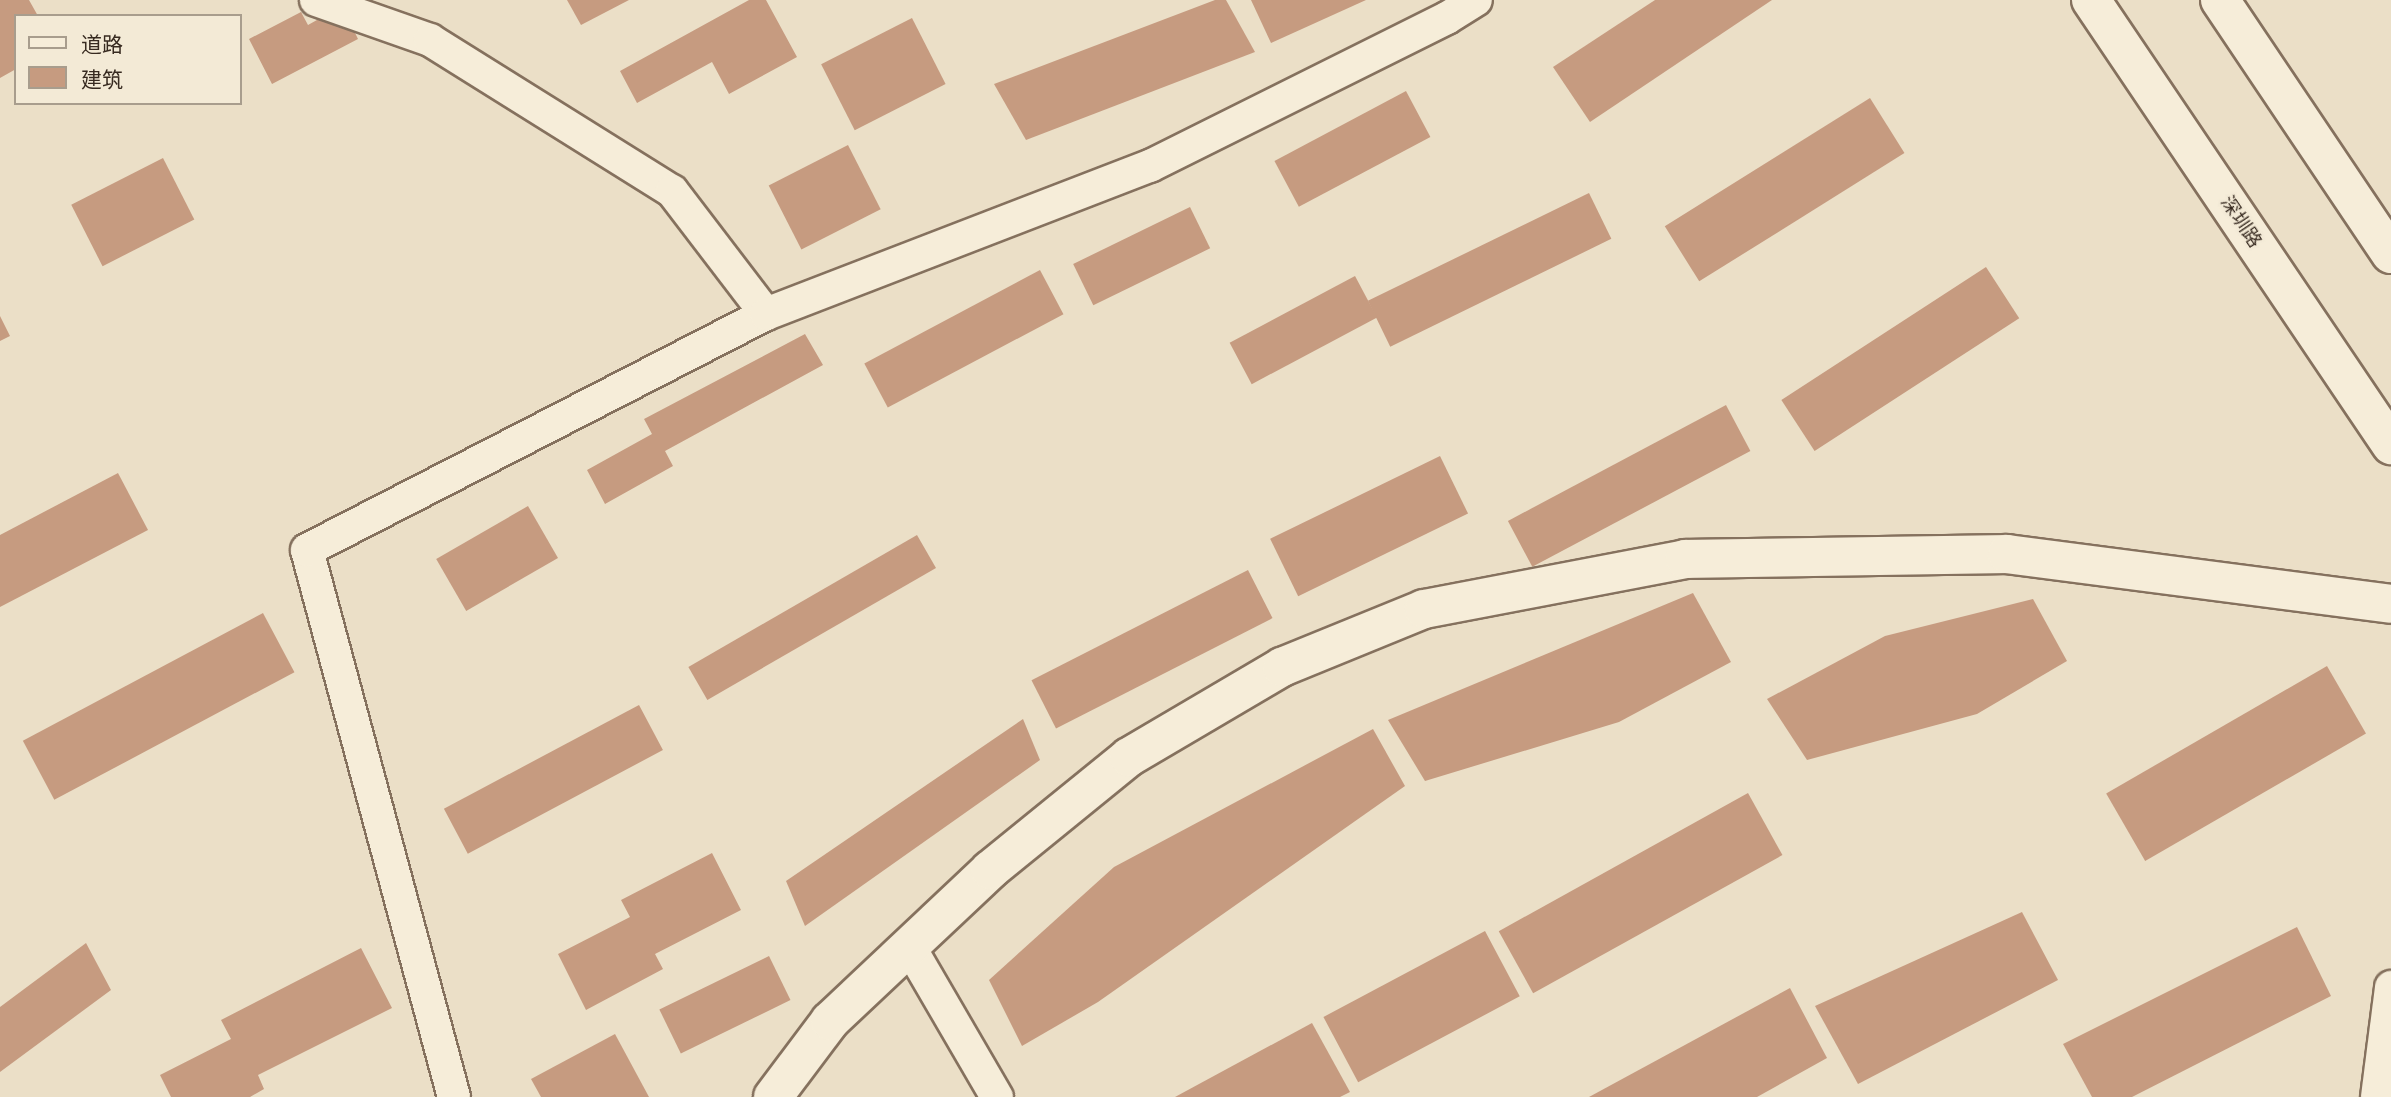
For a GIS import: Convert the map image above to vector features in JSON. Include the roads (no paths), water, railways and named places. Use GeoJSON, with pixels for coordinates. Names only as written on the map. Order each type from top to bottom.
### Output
{"type":"FeatureCollection","features":[{"type":"Feature","properties":{"kind":"street"},"geometry":{"type":"LineString","coordinates":[[316,0],[430,40],[672,191],[766,314]]}},
{"type":"Feature","properties":{"kind":"street"},"geometry":{"type":"LineString","coordinates":[[454,1097],[307,550],[766,314],[1150,166],[1447,18],[1476,0]]}},
{"type":"Feature","properties":{"kind":"street","name":"深圳路"},"geometry":{"type":"LineString","coordinates":[[2091,0],[2391,445]]}},
{"type":"Feature","properties":{"kind":"street"},"geometry":{"type":"LineString","coordinates":[[2220,0],[2391,254]]}},
{"type":"Feature","properties":{"kind":"street"},"geometry":{"type":"LineString","coordinates":[[773,1097],[831,1021],[909,946],[990,870],[1129,757],[1282,667],[1424,609],[1685,559],[2007,554],[2391,604]]}},
{"type":"Feature","properties":{"kind":"street"},"geometry":{"type":"LineString","coordinates":[[909,946],[997,1097]]}},
{"type":"Feature","properties":{"kind":"street"},"geometry":{"type":"LineString","coordinates":[[2377,1097],[2391,987]]}}]}
